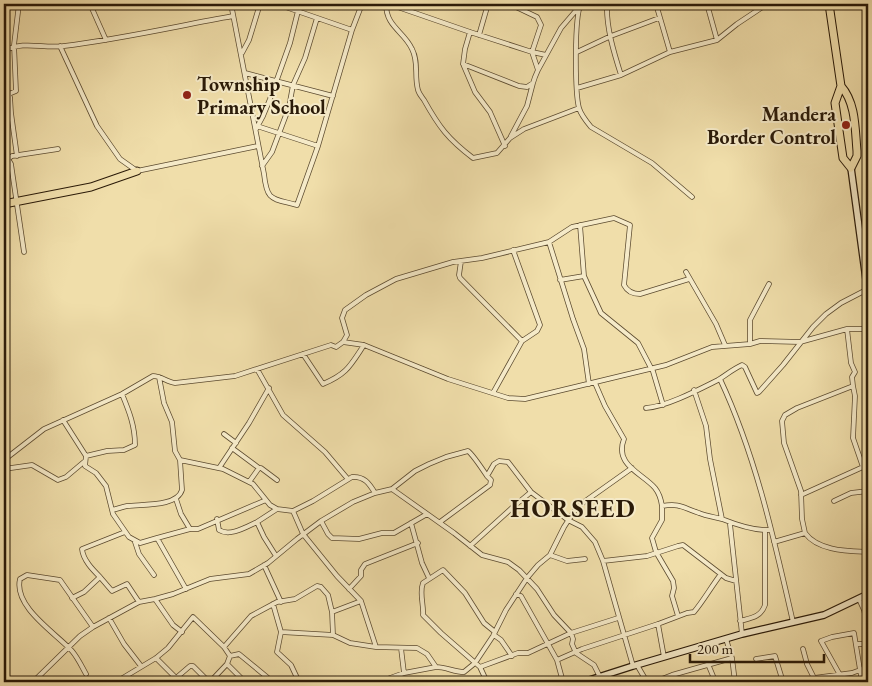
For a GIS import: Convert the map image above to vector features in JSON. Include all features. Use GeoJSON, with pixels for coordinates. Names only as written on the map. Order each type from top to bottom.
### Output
{"type":"FeatureCollection","features":[{"type":"Feature","properties":{"kind":"highway"},"geometry":{"type":"LineString","coordinates":[[829,4],[841,86],[835,103],[843,158],[851,168],[857,156],[856,141],[851,102],[847,92],[841,86]]}},
{"type":"Feature","properties":{"kind":"highway"},"geometry":{"type":"LineString","coordinates":[[4,204],[91,187],[137,171]]}},
{"type":"Feature","properties":{"kind":"main road"},"geometry":{"type":"LineString","coordinates":[[851,168],[868,294]]}},
{"type":"Feature","properties":{"kind":"main road"},"geometry":{"type":"LineString","coordinates":[[583,682],[596,680],[635,665],[742,634],[824,615],[868,594]]}},
{"type":"Feature","properties":{"kind":"street"},"geometry":{"type":"LineString","coordinates":[[4,112],[11,95],[16,91],[14,45],[19,4]]}},
{"type":"Feature","properties":{"kind":"street"},"geometry":{"type":"LineString","coordinates":[[90,4],[106,40]]}},
{"type":"Feature","properties":{"kind":"street"},"geometry":{"type":"LineString","coordinates":[[231,4],[256,128],[265,190],[273,198],[297,205],[318,146],[352,30],[362,4]]}},
{"type":"Feature","properties":{"kind":"street"},"geometry":{"type":"LineString","coordinates":[[242,53],[249,40],[260,4]]}},
{"type":"Feature","properties":{"kind":"street"},"geometry":{"type":"LineString","coordinates":[[277,4],[352,30]]}},
{"type":"Feature","properties":{"kind":"street"},"geometry":{"type":"LineString","coordinates":[[546,54],[532,52],[387,4],[389,20],[411,46],[417,59],[418,91],[441,129],[473,158],[497,153],[505,146],[527,106],[533,83],[546,54],[561,28],[580,5]]}},
{"type":"Feature","properties":{"kind":"street"},"geometry":{"type":"LineString","coordinates":[[479,35],[488,4]]}},
{"type":"Feature","properties":{"kind":"street"},"geometry":{"type":"LineString","coordinates":[[508,4],[517,5],[540,19],[541,24],[532,52],[538,70]]}},
{"type":"Feature","properties":{"kind":"street"},"geometry":{"type":"LineString","coordinates":[[607,4],[606,12],[621,75]]}},
{"type":"Feature","properties":{"kind":"street"},"geometry":{"type":"LineString","coordinates":[[656,4],[670,52]]}},
{"type":"Feature","properties":{"kind":"street"},"geometry":{"type":"LineString","coordinates":[[707,4],[717,40]]}},
{"type":"Feature","properties":{"kind":"street"},"geometry":{"type":"LineString","coordinates":[[577,88],[621,75],[670,52],[717,40],[765,4]]}},
{"type":"Feature","properties":{"kind":"street"},"geometry":{"type":"LineString","coordinates":[[580,5],[577,52],[579,108],[591,127],[652,163],[692,196]]}},
{"type":"Feature","properties":{"kind":"street"},"geometry":{"type":"LineString","coordinates":[[256,128],[263,116],[290,42],[298,11]]}},
{"type":"Feature","properties":{"kind":"street"},"geometry":{"type":"LineString","coordinates":[[4,50],[14,45],[60,46],[106,40],[233,16]]}},
{"type":"Feature","properties":{"kind":"street"},"geometry":{"type":"LineString","coordinates":[[262,166],[272,152],[317,18]]}},
{"type":"Feature","properties":{"kind":"street"},"geometry":{"type":"LineString","coordinates":[[577,52],[611,36],[659,18]]}},
{"type":"Feature","properties":{"kind":"street"},"geometry":{"type":"LineString","coordinates":[[470,32],[463,64],[475,92],[490,112],[505,146]]}},
{"type":"Feature","properties":{"kind":"street"},"geometry":{"type":"LineString","coordinates":[[60,46],[97,126],[120,158],[137,171],[258,146]]}},
{"type":"Feature","properties":{"kind":"street"},"geometry":{"type":"LineString","coordinates":[[463,64],[519,86],[528,87],[533,83]]}},
{"type":"Feature","properties":{"kind":"street"},"geometry":{"type":"LineString","coordinates":[[244,73],[333,96]]}},
{"type":"Feature","properties":{"kind":"street"},"geometry":{"type":"LineString","coordinates":[[4,96],[11,95]]}},
{"type":"Feature","properties":{"kind":"street"},"geometry":{"type":"LineString","coordinates":[[11,95],[10,113],[17,156]]}},
{"type":"Feature","properties":{"kind":"street"},"geometry":{"type":"LineString","coordinates":[[510,138],[524,129],[579,108]]}},
{"type":"Feature","properties":{"kind":"street"},"geometry":{"type":"LineString","coordinates":[[256,128],[318,146]]}},
{"type":"Feature","properties":{"kind":"street"},"geometry":{"type":"LineString","coordinates":[[24,252],[11,164],[6,158],[58,149]]}},
{"type":"Feature","properties":{"kind":"street"},"geometry":{"type":"LineString","coordinates":[[4,460],[44,429],[122,394],[153,376],[172,383],[184,383],[235,376],[331,345],[336,346],[343,342],[347,335],[342,318],[350,305],[396,279],[416,272],[549,242],[572,227],[614,218],[630,225],[624,284],[626,288],[635,294],[689,279]]}},
{"type":"Feature","properties":{"kind":"street"},"geometry":{"type":"LineString","coordinates":[[580,225],[584,276],[601,313],[638,343],[651,368],[663,405]]}},
{"type":"Feature","properties":{"kind":"street"},"geometry":{"type":"LineString","coordinates":[[549,242],[584,349],[590,384]]}},
{"type":"Feature","properties":{"kind":"street"},"geometry":{"type":"LineString","coordinates":[[493,393],[522,341],[536,331],[540,325],[513,250]]}},
{"type":"Feature","properties":{"kind":"street"},"geometry":{"type":"LineString","coordinates":[[462,261],[458,275],[460,278],[522,341]]}},
{"type":"Feature","properties":{"kind":"street"},"geometry":{"type":"LineString","coordinates":[[686,272],[716,324],[725,345]]}},
{"type":"Feature","properties":{"kind":"street"},"geometry":{"type":"LineString","coordinates":[[560,280],[584,276]]}},
{"type":"Feature","properties":{"kind":"street"},"geometry":{"type":"LineString","coordinates":[[750,344],[750,320],[770,284]]}},
{"type":"Feature","properties":{"kind":"street"},"geometry":{"type":"LineString","coordinates":[[646,408],[663,405],[720,379],[739,366],[744,366],[757,393],[774,376],[800,342],[826,314],[841,303],[868,289]]}},
{"type":"Feature","properties":{"kind":"street"},"geometry":{"type":"LineString","coordinates":[[343,342],[364,345],[428,372],[508,398],[525,399],[666,365],[712,347],[750,344],[760,341],[800,342],[847,329],[868,329]]}},
{"type":"Feature","properties":{"kind":"street"},"geometry":{"type":"LineString","coordinates":[[847,329],[851,363],[855,372],[852,377],[855,396],[853,438],[863,467]]}},
{"type":"Feature","properties":{"kind":"street"},"geometry":{"type":"LineString","coordinates":[[303,354],[323,384],[337,378],[348,369],[364,345]]}},
{"type":"Feature","properties":{"kind":"street"},"geometry":{"type":"LineString","coordinates":[[257,369],[283,415],[325,452],[347,478]]}},
{"type":"Feature","properties":{"kind":"street"},"geometry":{"type":"LineString","coordinates":[[112,510],[128,506],[151,505],[176,499],[182,490],[180,460],[175,451],[172,422],[164,403],[159,377]]}},
{"type":"Feature","properties":{"kind":"street"},"geometry":{"type":"LineString","coordinates":[[720,379],[733,406],[762,492],[768,530],[765,605],[763,612],[758,616],[740,621]]}},
{"type":"Feature","properties":{"kind":"street"},"geometry":{"type":"LineString","coordinates":[[595,383],[605,406],[624,439],[621,448],[623,456],[637,475],[656,490],[662,506],[662,520],[652,538],[656,552],[673,581],[672,596],[678,616]]}},
{"type":"Feature","properties":{"kind":"street"},"geometry":{"type":"LineString","coordinates":[[853,386],[797,408],[785,415],[781,426],[784,443],[801,495],[802,519],[805,533],[815,543],[856,552],[868,552]]}},
{"type":"Feature","properties":{"kind":"street"},"geometry":{"type":"LineString","coordinates":[[219,468],[250,423],[269,388]]}},
{"type":"Feature","properties":{"kind":"street"},"geometry":{"type":"LineString","coordinates":[[694,390],[706,426],[710,459],[722,520]]}},
{"type":"Feature","properties":{"kind":"street"},"geometry":{"type":"LineString","coordinates":[[4,469],[32,465],[58,480],[66,477],[85,459],[107,450],[124,450],[135,444],[132,420],[122,394]]}},
{"type":"Feature","properties":{"kind":"street"},"geometry":{"type":"LineString","coordinates":[[63,420],[85,459],[85,466],[96,473],[106,486],[112,510],[125,532],[135,542],[139,554],[154,575]]}},
{"type":"Feature","properties":{"kind":"street"},"geometry":{"type":"LineString","coordinates":[[224,434],[236,442]]}},
{"type":"Feature","properties":{"kind":"street"},"geometry":{"type":"LineString","coordinates":[[232,448],[277,480]]}},
{"type":"Feature","properties":{"kind":"street"},"geometry":{"type":"LineString","coordinates":[[33,682],[67,648],[93,627],[139,602],[156,599],[210,579],[249,574],[264,565],[321,521],[353,502],[375,492],[392,489],[415,471],[429,464],[468,451],[492,482],[440,522]]}},
{"type":"Feature","properties":{"kind":"street"},"geometry":{"type":"LineString","coordinates":[[180,460],[219,468],[255,486],[270,505],[277,509],[293,512],[347,478],[355,476],[365,479],[375,492]]}},
{"type":"Feature","properties":{"kind":"street"},"geometry":{"type":"LineString","coordinates":[[487,476],[494,464],[499,461],[508,462],[531,492],[568,520],[582,527],[590,535],[603,562],[618,618],[635,665],[647,682]]}},
{"type":"Feature","properties":{"kind":"street"},"geometry":{"type":"LineString","coordinates":[[801,495],[863,467],[868,467]]}},
{"type":"Feature","properties":{"kind":"street"},"geometry":{"type":"LineString","coordinates":[[248,483],[259,468]]}},
{"type":"Feature","properties":{"kind":"street"},"geometry":{"type":"LineString","coordinates":[[379,682],[404,673],[436,667],[442,667],[454,672],[464,672],[475,663],[495,633],[526,578],[550,555],[568,520],[581,503],[632,468]]}},
{"type":"Feature","properties":{"kind":"street"},"geometry":{"type":"LineString","coordinates":[[392,489],[486,557],[513,565],[537,589],[562,625],[571,633],[572,644],[576,653],[594,665],[596,680]]}},
{"type":"Feature","properties":{"kind":"street"},"geometry":{"type":"LineString","coordinates":[[834,501],[851,493],[868,491]]}},
{"type":"Feature","properties":{"kind":"street"},"geometry":{"type":"LineString","coordinates":[[470,546],[531,492]]}},
{"type":"Feature","properties":{"kind":"street"},"geometry":{"type":"LineString","coordinates":[[176,499],[181,514],[190,529]]}},
{"type":"Feature","properties":{"kind":"street"},"geometry":{"type":"LineString","coordinates":[[135,542],[146,542],[190,529],[198,529],[217,519],[266,500]]}},
{"type":"Feature","properties":{"kind":"street"},"geometry":{"type":"LineString","coordinates":[[662,506],[682,505],[697,513],[730,524],[768,530]]}},
{"type":"Feature","properties":{"kind":"street"},"geometry":{"type":"LineString","coordinates":[[217,519],[219,530],[224,532],[238,530],[257,522],[277,509]]}},
{"type":"Feature","properties":{"kind":"street"},"geometry":{"type":"LineString","coordinates":[[293,512],[303,534],[337,576],[361,601],[376,647]]}},
{"type":"Feature","properties":{"kind":"street"},"geometry":{"type":"LineString","coordinates":[[321,521],[332,538],[339,540],[359,539],[382,533],[394,533],[427,514]]}},
{"type":"Feature","properties":{"kind":"street"},"geometry":{"type":"LineString","coordinates":[[257,522],[276,556]]}},
{"type":"Feature","properties":{"kind":"street"},"geometry":{"type":"LineString","coordinates":[[411,523],[422,563],[429,578]]}},
{"type":"Feature","properties":{"kind":"street"},"geometry":{"type":"LineString","coordinates":[[730,524],[742,634]]}},
{"type":"Feature","properties":{"kind":"street"},"geometry":{"type":"LineString","coordinates":[[768,530],[774,542],[793,622]]}},
{"type":"Feature","properties":{"kind":"street"},"geometry":{"type":"LineString","coordinates":[[125,532],[82,550],[91,567],[112,591],[126,584],[139,602]]}},
{"type":"Feature","properties":{"kind":"street"},"geometry":{"type":"LineString","coordinates":[[774,542],[805,533]]}},
{"type":"Feature","properties":{"kind":"street"},"geometry":{"type":"LineString","coordinates":[[157,538],[186,589]]}},
{"type":"Feature","properties":{"kind":"street"},"geometry":{"type":"LineString","coordinates":[[349,589],[362,576],[361,570],[365,564],[418,544]]}},
{"type":"Feature","properties":{"kind":"street"},"geometry":{"type":"LineString","coordinates":[[603,562],[647,556],[684,545],[721,574],[736,581]]}},
{"type":"Feature","properties":{"kind":"street"},"geometry":{"type":"LineString","coordinates":[[550,555],[567,561],[585,560]]}},
{"type":"Feature","properties":{"kind":"street"},"geometry":{"type":"LineString","coordinates":[[264,565],[280,602]]}},
{"type":"Feature","properties":{"kind":"street"},"geometry":{"type":"LineString","coordinates":[[487,682],[480,667],[441,633],[424,615],[422,583],[444,570],[468,596],[484,623],[501,640],[512,656]]}},
{"type":"Feature","properties":{"kind":"street"},"geometry":{"type":"LineString","coordinates":[[557,660],[582,649],[694,612],[721,574]]}},
{"type":"Feature","properties":{"kind":"street"},"geometry":{"type":"LineString","coordinates":[[86,674],[72,650],[67,648],[45,627],[25,603],[19,586],[20,579],[27,575],[60,580],[93,627]]}},
{"type":"Feature","properties":{"kind":"street"},"geometry":{"type":"LineString","coordinates":[[72,598],[84,592],[100,577]]}},
{"type":"Feature","properties":{"kind":"street"},"geometry":{"type":"LineString","coordinates":[[224,647],[251,616],[274,604],[295,599],[319,586],[328,595],[332,612],[333,635]]}},
{"type":"Feature","properties":{"kind":"street"},"geometry":{"type":"LineString","coordinates":[[516,594],[521,596],[548,643],[557,660],[563,682]]}},
{"type":"Feature","properties":{"kind":"street"},"geometry":{"type":"LineString","coordinates":[[156,599],[173,625],[182,632]]}},
{"type":"Feature","properties":{"kind":"street"},"geometry":{"type":"LineString","coordinates":[[859,599],[864,610],[868,628]]}},
{"type":"Feature","properties":{"kind":"street"},"geometry":{"type":"LineString","coordinates":[[332,612],[347,608],[361,601]]}},
{"type":"Feature","properties":{"kind":"street"},"geometry":{"type":"LineString","coordinates":[[274,604],[281,632],[277,652],[291,665],[299,682]]}},
{"type":"Feature","properties":{"kind":"street"},"geometry":{"type":"LineString","coordinates":[[116,682],[156,658],[168,648],[193,617],[224,647],[230,656]]}},
{"type":"Feature","properties":{"kind":"street"},"geometry":{"type":"LineString","coordinates":[[109,618],[124,644],[141,666]]}},
{"type":"Feature","properties":{"kind":"street"},"geometry":{"type":"LineString","coordinates":[[480,667],[518,653],[528,653],[571,633],[618,618]]}},
{"type":"Feature","properties":{"kind":"street"},"geometry":{"type":"LineString","coordinates":[[658,624],[664,657]]}},
{"type":"Feature","properties":{"kind":"street"},"geometry":{"type":"LineString","coordinates":[[281,632],[333,635],[354,644],[376,647],[414,648],[427,654],[436,667]]}},
{"type":"Feature","properties":{"kind":"street"},"geometry":{"type":"LineString","coordinates":[[842,682],[821,642],[832,637],[854,633],[862,682]]}},
{"type":"Feature","properties":{"kind":"street"},"geometry":{"type":"LineString","coordinates":[[726,639],[732,658],[735,682]]}},
{"type":"Feature","properties":{"kind":"street"},"geometry":{"type":"LineString","coordinates":[[856,644],[868,644]]}},
{"type":"Feature","properties":{"kind":"street"},"geometry":{"type":"LineString","coordinates":[[401,648],[404,673]]}},
{"type":"Feature","properties":{"kind":"street"},"geometry":{"type":"LineString","coordinates":[[803,650],[814,678]]}},
{"type":"Feature","properties":{"kind":"street"},"geometry":{"type":"LineString","coordinates":[[230,656],[240,654],[272,682]]}},
{"type":"Feature","properties":{"kind":"street"},"geometry":{"type":"LineString","coordinates":[[176,678],[190,666],[193,666],[210,682],[227,664],[230,656]]}},
{"type":"Feature","properties":{"kind":"street"},"geometry":{"type":"LineString","coordinates":[[756,659],[775,656],[783,682]]}},
{"type":"Feature","properties":{"kind":"street"},"geometry":{"type":"LineString","coordinates":[[156,658],[180,682]]}},
{"type":"Feature","properties":{"kind":"street"},"geometry":{"type":"LineString","coordinates":[[654,682],[732,658]]}},
{"type":"Feature","properties":{"kind":"street"},"geometry":{"type":"LineString","coordinates":[[227,664],[245,682]]}},
{"type":"Feature","properties":{"kind":"street"},"geometry":{"type":"LineString","coordinates":[[708,664],[714,676],[710,682]]}},
{"type":"Feature","properties":{"kind":"street"},"geometry":{"type":"LineString","coordinates":[[808,682],[814,678],[823,680],[868,667]]}},
{"type":"Feature","properties":{"kind":"place","name":"Township Primary School"},"geometry":{"type":"Point","coordinates":[187,95]}},
{"type":"Feature","properties":{"kind":"place","name":"Mandera Border Control"},"geometry":{"type":"Point","coordinates":[846,125]}},
{"type":"Feature","properties":{"kind":"district","name":"HORSEED"},"geometry":{"type":"Point","coordinates":[573,508]}}]}
